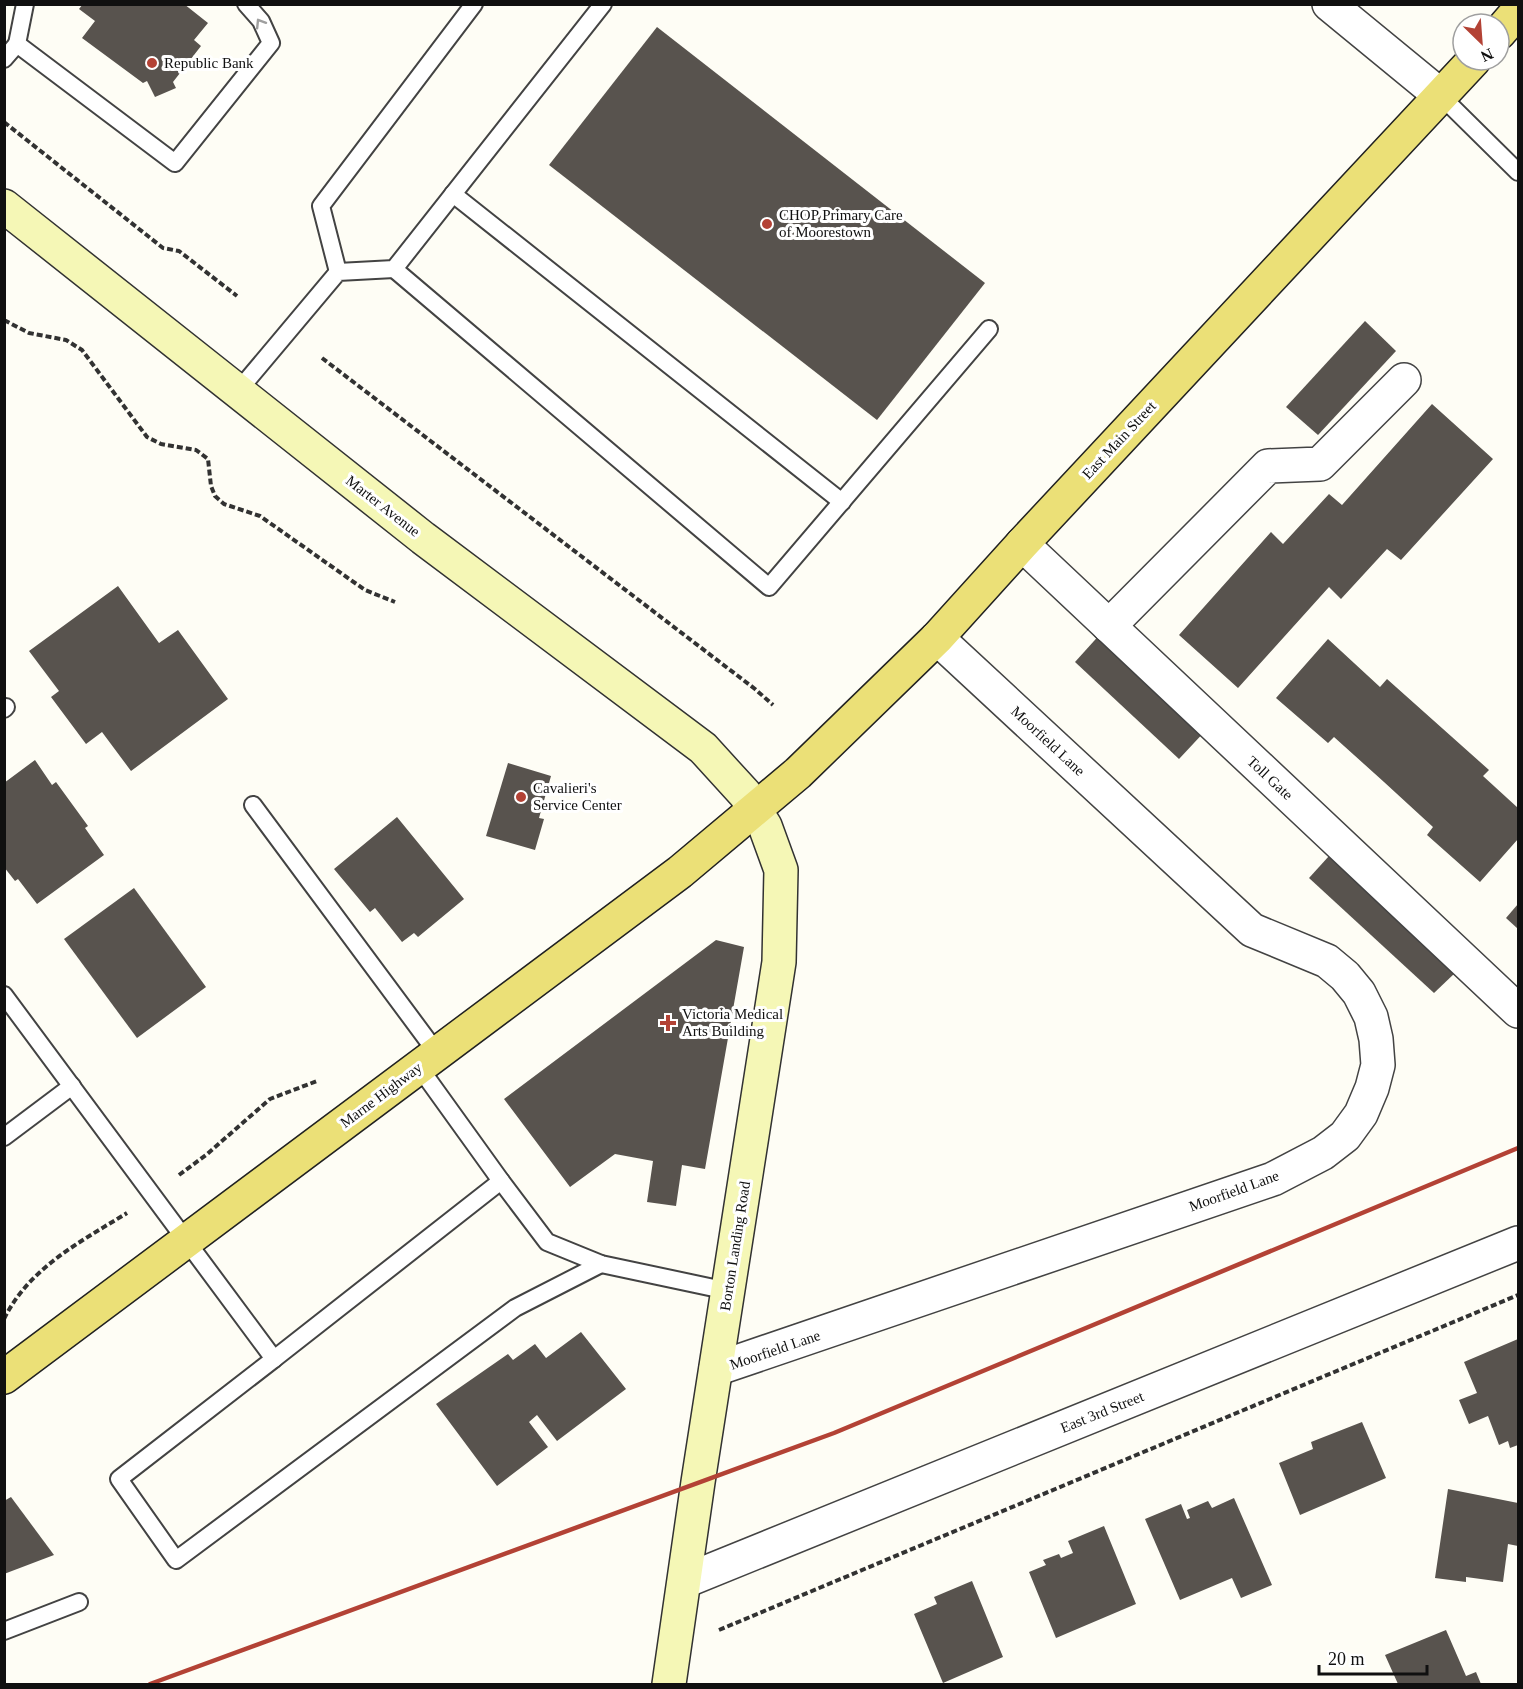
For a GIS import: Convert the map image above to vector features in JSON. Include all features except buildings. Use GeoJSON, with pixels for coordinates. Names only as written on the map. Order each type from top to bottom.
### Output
{"type":"FeatureCollection","features":[{"type":"Feature","properties":{"kind":"main road","name":"East Main Street"},"geometry":{"type":"LineString","coordinates":[[755,811],[832,742],[937,638],[1463,72]]}},
{"type":"Feature","properties":{"kind":"main road","name":"Marter Avenue"},"geometry":{"type":"LineString","coordinates":[[4,206],[423,538],[703,748],[745,794],[755,811]]}},
{"type":"Feature","properties":{"kind":"main road","name":"Marne Highway"},"geometry":{"type":"LineString","coordinates":[[4,1377],[680,872],[755,811]]}},
{"type":"Feature","properties":{"kind":"main road","name":"Borton Landing Road"},"geometry":{"type":"LineString","coordinates":[[669,1684],[779,962],[781,870],[765,826],[755,811]]}},
{"type":"Feature","properties":{"kind":"street"},"geometry":{"type":"LineString","coordinates":[[1329,4],[1441,96]]}},
{"type":"Feature","properties":{"kind":"street"},"geometry":{"type":"LineString","coordinates":[[1109,626],[1268,466],[1320,464],[1404,380]]}},
{"type":"Feature","properties":{"kind":"street","name":"Toll Gate"},"geometry":{"type":"LineString","coordinates":[[1022,544],[1518,1011]]}},
{"type":"Feature","properties":{"kind":"street","name":"Moorfield Lane"},"geometry":{"type":"LineString","coordinates":[[716,1370],[1273,1179],[1323,1153],[1345,1137],[1362,1114],[1372,1088],[1378,1065],[1371,1017],[1359,993],[1345,976],[1327,961],[1252,930],[937,638]]}},
{"type":"Feature","properties":{"kind":"street","name":"East 3rd Street"},"geometry":{"type":"LineString","coordinates":[[685,1581],[1518,1243]]}},
{"type":"Feature","properties":{"kind":"lane"},"geometry":{"type":"LineString","coordinates":[[4,59],[17,44],[25,4]]}},
{"type":"Feature","properties":{"kind":"lane"},"geometry":{"type":"LineString","coordinates":[[17,44],[175,163],[271,43],[261,21],[246,4]]}},
{"type":"Feature","properties":{"kind":"lane"},"geometry":{"type":"LineString","coordinates":[[338,272],[321,206],[474,4]]}},
{"type":"Feature","properties":{"kind":"lane"},"geometry":{"type":"LineString","coordinates":[[394,269],[603,4]]}},
{"type":"Feature","properties":{"kind":"lane"},"geometry":{"type":"LineString","coordinates":[[1441,96],[1518,172]]}},
{"type":"Feature","properties":{"kind":"lane"},"geometry":{"type":"LineString","coordinates":[[453,194],[842,502]]}},
{"type":"Feature","properties":{"kind":"lane"},"geometry":{"type":"LineString","coordinates":[[238,392],[338,272],[394,269],[769,587],[989,329]]}},
{"type":"Feature","properties":{"kind":"lane"},"geometry":{"type":"LineString","coordinates":[[253,805],[428,1060],[501,1180],[547,1242],[601,1264],[728,1291]]}},
{"type":"Feature","properties":{"kind":"lane"},"geometry":{"type":"LineString","coordinates":[[4,995],[273,1359]]}},
{"type":"Feature","properties":{"kind":"lane"},"geometry":{"type":"LineString","coordinates":[[4,1137],[72,1086]]}},
{"type":"Feature","properties":{"kind":"lane"},"geometry":{"type":"LineString","coordinates":[[501,1180],[119,1479],[176,1560],[515,1308],[601,1264]]}},
{"type":"Feature","properties":{"kind":"lane"},"geometry":{"type":"LineString","coordinates":[[4,1631],[80,1602]]}},
{"type":"Feature","properties":{"kind":"path"},"geometry":{"type":"LineString","coordinates":[[4,122],[163,248],[179,251],[237,296]]}},
{"type":"Feature","properties":{"kind":"path"},"geometry":{"type":"LineString","coordinates":[[4,320],[29,333],[66,340],[82,350],[147,437],[161,444],[196,450],[208,459],[211,486],[215,496],[225,504],[260,516],[365,590],[395,602]]}},
{"type":"Feature","properties":{"kind":"path"},"geometry":{"type":"LineString","coordinates":[[322,358],[755,688],[773,705]]}},
{"type":"Feature","properties":{"kind":"path"},"geometry":{"type":"LineString","coordinates":[[179,1175],[206,1155],[270,1099],[317,1081]]}},
{"type":"Feature","properties":{"kind":"path"},"geometry":{"type":"LineString","coordinates":[[4,1319],[14,1300],[55,1257],[127,1213]]}},
{"type":"Feature","properties":{"kind":"path"},"geometry":{"type":"LineString","coordinates":[[718,1630],[1518,1295]]}},
{"type":"Feature","properties":{"kind":"railway"},"geometry":{"type":"LineString","coordinates":[[150,1684],[834,1433],[1518,1148]]}},
{"type":"Feature","properties":{"kind":"place","name":"Republic Bank"},"geometry":{"type":"Point","coordinates":[152,63]}},
{"type":"Feature","properties":{"kind":"place","name":"CHOP Primary Care of Moorestown"},"geometry":{"type":"Point","coordinates":[767,224]}},
{"type":"Feature","properties":{"kind":"place","name":"Cavalieri's Service Center"},"geometry":{"type":"Point","coordinates":[521,797]}},
{"type":"Feature","properties":{"kind":"place","name":"Victoria Medical Arts Building"},"geometry":{"type":"Point","coordinates":[668,1023]}}]}
